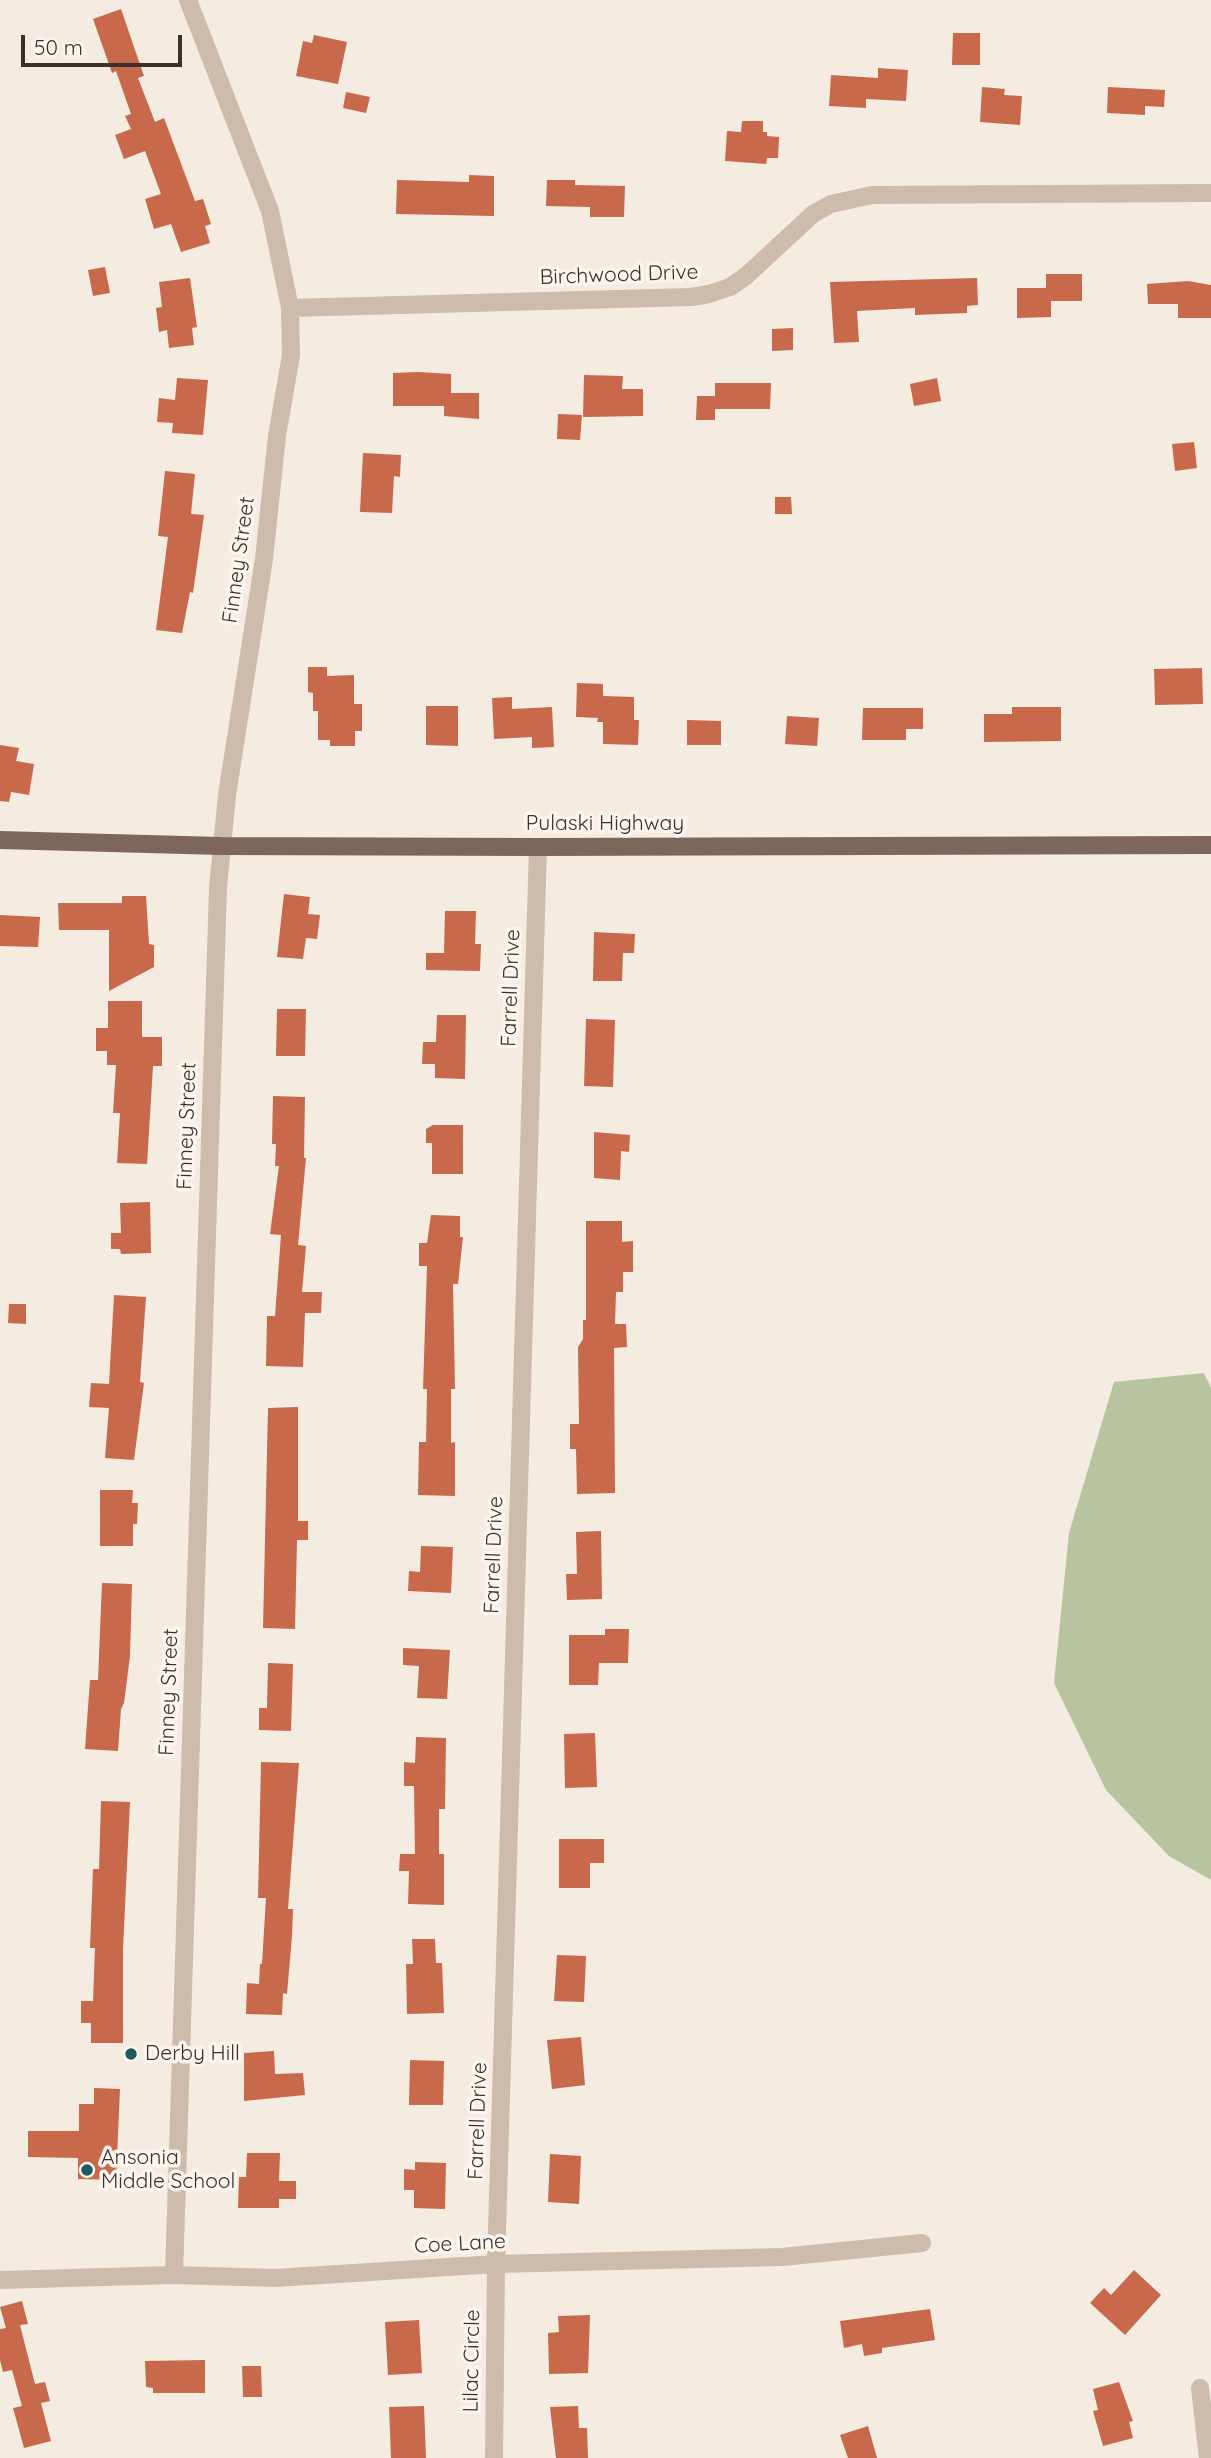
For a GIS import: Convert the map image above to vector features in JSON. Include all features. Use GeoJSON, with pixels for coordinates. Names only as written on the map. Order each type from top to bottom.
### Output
{"type":"FeatureCollection","features":[{"type":"Feature","properties":{"kind":"main road","name":"Pulaski Highway"},"geometry":{"type":"LineString","coordinates":[[0,840],[221,846],[1211,845]]}},
{"type":"Feature","properties":{"kind":"street","name":"Finney Street"},"geometry":{"type":"LineString","coordinates":[[174,2275],[221,846],[264,559],[277,436],[291,355],[290,308],[270,211],[188,0]]}},
{"type":"Feature","properties":{"kind":"street","name":"Birchwood Drive"},"geometry":{"type":"LineString","coordinates":[[290,308],[691,297],[709,294],[730,287],[746,276],[813,214],[831,204],[862,196],[1211,193]]}},
{"type":"Feature","properties":{"kind":"street","name":"Farrell Drive"},"geometry":{"type":"LineString","coordinates":[[496,2264],[538,847]]}},
{"type":"Feature","properties":{"kind":"street","name":"Coe Lane"},"geometry":{"type":"LineString","coordinates":[[0,2280],[174,2275],[275,2278],[496,2264],[782,2257],[922,2243]]}},
{"type":"Feature","properties":{"kind":"street","name":"Lilac Circle"},"geometry":{"type":"LineString","coordinates":[[494,2458],[496,2264]]}},
{"type":"Feature","properties":{"kind":"street"},"geometry":{"type":"LineString","coordinates":[[1200,2388],[1208,2458]]}},
{"type":"Feature","properties":{"kind":"green space"},"geometry":{"type":"Polygon","coordinates":[[[1204,1373],[1211,1388],[1211,1880],[1169,1856],[1106,1790],[1054,1683],[1069,1533],[1114,1382],[1204,1373]]]}},
{"type":"Feature","properties":{"kind":"building"},"geometry":{"type":"Polygon","coordinates":[[[121,9],[144,76],[138,78],[155,122],[164,118],[195,201],[203,199],[211,224],[205,226],[210,243],[181,252],[171,224],[154,229],[145,199],[161,194],[145,151],[124,159],[115,135],[131,129],[125,116],[131,114],[116,71],[112,73],[93,19],[121,9]]]}},
{"type":"Feature","properties":{"kind":"building"},"geometry":{"type":"Polygon","coordinates":[[[953,33],[980,33],[980,65],[952,65],[953,33]]]}},
{"type":"Feature","properties":{"kind":"building"},"geometry":{"type":"Polygon","coordinates":[[[314,35],[347,42],[338,84],[296,76],[303,41],[312,43],[314,35]]]}},
{"type":"Feature","properties":{"kind":"building"},"geometry":{"type":"Polygon","coordinates":[[[878,68],[908,70],[906,101],[866,99],[866,108],[829,106],[831,75],[878,78],[878,68]]]}},
{"type":"Feature","properties":{"kind":"building"},"geometry":{"type":"Polygon","coordinates":[[[982,87],[1005,89],[1004,95],[1022,96],[1020,125],[980,122],[982,87]]]}},
{"type":"Feature","properties":{"kind":"building"},"geometry":{"type":"Polygon","coordinates":[[[1108,87],[1165,90],[1164,107],[1145,106],[1145,115],[1107,113],[1108,87]]]}},
{"type":"Feature","properties":{"kind":"building"},"geometry":{"type":"Polygon","coordinates":[[[346,92],[370,97],[366,113],[343,108],[346,92]]]}},
{"type":"Feature","properties":{"kind":"building"},"geometry":{"type":"Polygon","coordinates":[[[742,121],[763,121],[763,132],[767,132],[767,136],[779,137],[778,158],[767,158],[766,164],[725,161],[727,131],[741,132],[742,121]]]}},
{"type":"Feature","properties":{"kind":"building"},"geometry":{"type":"Polygon","coordinates":[[[469,175],[494,176],[494,216],[396,214],[397,180],[469,182],[469,175]]]}},
{"type":"Feature","properties":{"kind":"building"},"geometry":{"type":"Polygon","coordinates":[[[547,180],[575,180],[575,185],[625,186],[624,217],[590,217],[590,207],[546,206],[547,180]]]}},
{"type":"Feature","properties":{"kind":"building"},"geometry":{"type":"Polygon","coordinates":[[[105,267],[110,293],[93,296],[88,270],[105,267]]]}},
{"type":"Feature","properties":{"kind":"building"},"geometry":{"type":"Polygon","coordinates":[[[1046,274],[1082,274],[1082,301],[1051,301],[1051,317],[1017,318],[1017,288],[1046,288],[1046,274]]]}},
{"type":"Feature","properties":{"kind":"building"},"geometry":{"type":"Polygon","coordinates":[[[190,278],[197,327],[192,328],[194,345],[169,348],[167,330],[159,332],[156,308],[162,307],[159,282],[190,278]]]}},
{"type":"Feature","properties":{"kind":"building"},"geometry":{"type":"Polygon","coordinates":[[[977,278],[978,305],[967,306],[967,313],[915,315],[915,308],[857,311],[859,342],[834,343],[830,282],[977,278]]]}},
{"type":"Feature","properties":{"kind":"building"},"geometry":{"type":"Polygon","coordinates":[[[1188,281],[1211,285],[1211,318],[1178,318],[1178,304],[1148,304],[1147,284],[1188,281]]]}},
{"type":"Feature","properties":{"kind":"building"},"geometry":{"type":"Polygon","coordinates":[[[793,328],[793,350],[772,351],[772,329],[793,328]]]}},
{"type":"Feature","properties":{"kind":"building"},"geometry":{"type":"Polygon","coordinates":[[[393,373],[451,374],[451,393],[479,393],[479,419],[444,416],[444,406],[393,406],[393,373]]]}},
{"type":"Feature","properties":{"kind":"building"},"geometry":{"type":"Polygon","coordinates":[[[584,375],[623,376],[622,389],[643,389],[643,416],[583,417],[584,375]]]}},
{"type":"Feature","properties":{"kind":"building"},"geometry":{"type":"Polygon","coordinates":[[[177,378],[208,380],[203,435],[172,433],[173,423],[157,422],[159,398],[175,400],[177,378]]]}},
{"type":"Feature","properties":{"kind":"building"},"geometry":{"type":"Polygon","coordinates":[[[937,378],[941,401],[914,406],[910,384],[937,378]]]}},
{"type":"Feature","properties":{"kind":"building"},"geometry":{"type":"Polygon","coordinates":[[[715,383],[771,383],[770,409],[715,409],[715,383]]]}},
{"type":"Feature","properties":{"kind":"building"},"geometry":{"type":"Polygon","coordinates":[[[697,396],[715,396],[715,420],[696,420],[697,396]]]}},
{"type":"Feature","properties":{"kind":"building"},"geometry":{"type":"Polygon","coordinates":[[[558,414],[582,415],[580,440],[557,439],[558,414]]]}},
{"type":"Feature","properties":{"kind":"building"},"geometry":{"type":"Polygon","coordinates":[[[1194,442],[1197,468],[1175,471],[1172,444],[1194,442]]]}},
{"type":"Feature","properties":{"kind":"building"},"geometry":{"type":"Polygon","coordinates":[[[363,453],[401,455],[400,477],[394,476],[392,513],[360,512],[363,453]]]}},
{"type":"Feature","properties":{"kind":"building"},"geometry":{"type":"Polygon","coordinates":[[[165,471],[195,474],[191,514],[204,515],[193,593],[190,592],[182,633],[156,630],[168,537],[158,536],[165,471]]]}},
{"type":"Feature","properties":{"kind":"building"},"geometry":{"type":"Polygon","coordinates":[[[775,497],[791,497],[792,514],[775,514],[775,497]]]}},
{"type":"Feature","properties":{"kind":"building"},"geometry":{"type":"Polygon","coordinates":[[[308,667],[327,667],[327,676],[354,675],[354,704],[362,704],[362,731],[355,731],[355,746],[330,746],[330,740],[318,740],[318,711],[313,711],[313,693],[308,692],[308,667]]]}},
{"type":"Feature","properties":{"kind":"building"},"geometry":{"type":"Polygon","coordinates":[[[1202,668],[1203,704],[1155,705],[1154,669],[1202,668]]]}},
{"type":"Feature","properties":{"kind":"building"},"geometry":{"type":"Polygon","coordinates":[[[577,683],[603,684],[603,696],[634,697],[634,720],[639,720],[638,745],[603,744],[603,722],[597,722],[598,718],[576,717],[577,683]]]}},
{"type":"Feature","properties":{"kind":"building"},"geometry":{"type":"Polygon","coordinates":[[[512,697],[512,709],[552,707],[554,747],[532,748],[532,737],[494,739],[492,698],[512,697]]]}},
{"type":"Feature","properties":{"kind":"building"},"geometry":{"type":"Polygon","coordinates":[[[426,706],[458,706],[458,746],[426,745],[426,706]]]}},
{"type":"Feature","properties":{"kind":"building"},"geometry":{"type":"Polygon","coordinates":[[[1012,707],[1061,707],[1061,741],[984,742],[984,714],[1012,714],[1012,707]]]}},
{"type":"Feature","properties":{"kind":"building"},"geometry":{"type":"Polygon","coordinates":[[[863,708],[923,708],[923,729],[906,729],[906,740],[862,740],[863,708]]]}},
{"type":"Feature","properties":{"kind":"building"},"geometry":{"type":"Polygon","coordinates":[[[787,716],[819,718],[817,746],[785,744],[787,716]]]}},
{"type":"Feature","properties":{"kind":"building"},"geometry":{"type":"Polygon","coordinates":[[[687,720],[721,721],[721,745],[687,745],[687,720]]]}},
{"type":"Feature","properties":{"kind":"building"},"geometry":{"type":"Polygon","coordinates":[[[0,745],[19,748],[16,761],[34,764],[29,795],[11,792],[9,802],[0,801],[0,745]]]}},
{"type":"Feature","properties":{"kind":"building"},"geometry":{"type":"Polygon","coordinates":[[[284,894],[310,897],[308,914],[320,915],[317,939],[306,938],[303,959],[277,957],[284,894]]]}},
{"type":"Feature","properties":{"kind":"building"},"geometry":{"type":"Polygon","coordinates":[[[122,896],[146,896],[149,944],[154,945],[154,967],[109,991],[109,930],[59,930],[58,903],[122,903],[122,896]]]}},
{"type":"Feature","properties":{"kind":"building"},"geometry":{"type":"Polygon","coordinates":[[[445,911],[476,911],[475,944],[481,944],[480,971],[426,970],[426,953],[444,953],[445,911]]]}},
{"type":"Feature","properties":{"kind":"building"},"geometry":{"type":"Polygon","coordinates":[[[0,915],[40,917],[38,947],[0,946],[0,915]]]}},
{"type":"Feature","properties":{"kind":"building"},"geometry":{"type":"Polygon","coordinates":[[[594,932],[635,934],[634,953],[623,953],[622,981],[593,981],[594,932]]]}},
{"type":"Feature","properties":{"kind":"building"},"geometry":{"type":"Polygon","coordinates":[[[108,1001],[142,1001],[142,1037],[162,1037],[162,1066],[153,1066],[147,1164],[117,1163],[120,1113],[113,1113],[116,1065],[107,1065],[107,1051],[96,1051],[96,1028],[108,1028],[108,1001]]]}},
{"type":"Feature","properties":{"kind":"building"},"geometry":{"type":"Polygon","coordinates":[[[277,1009],[306,1009],[305,1056],[276,1056],[277,1009]]]}},
{"type":"Feature","properties":{"kind":"building"},"geometry":{"type":"Polygon","coordinates":[[[437,1015],[466,1015],[465,1079],[435,1078],[435,1064],[422,1064],[423,1042],[436,1042],[437,1015]]]}},
{"type":"Feature","properties":{"kind":"building"},"geometry":{"type":"Polygon","coordinates":[[[586,1019],[615,1020],[613,1087],[584,1086],[586,1019]]]}},
{"type":"Feature","properties":{"kind":"building"},"geometry":{"type":"Polygon","coordinates":[[[273,1096],[305,1097],[306,1158],[298,1245],[306,1246],[302,1292],[322,1292],[321,1313],[305,1313],[303,1367],[266,1366],[267,1316],[275,1316],[281,1235],[270,1234],[279,1166],[275,1166],[276,1144],[272,1144],[273,1096]]]}},
{"type":"Feature","properties":{"kind":"building"},"geometry":{"type":"Polygon","coordinates":[[[433,1125],[463,1125],[463,1174],[432,1174],[432,1143],[426,1143],[426,1129],[433,1125]]]}},
{"type":"Feature","properties":{"kind":"building"},"geometry":{"type":"Polygon","coordinates":[[[594,1132],[630,1135],[629,1152],[621,1151],[620,1180],[594,1178],[594,1132]]]}},
{"type":"Feature","properties":{"kind":"building"},"geometry":{"type":"Polygon","coordinates":[[[150,1202],[151,1253],[121,1254],[120,1249],[111,1249],[111,1233],[121,1233],[120,1203],[150,1202]]]}},
{"type":"Feature","properties":{"kind":"building"},"geometry":{"type":"Polygon","coordinates":[[[431,1215],[460,1216],[460,1237],[463,1237],[458,1284],[453,1284],[455,1389],[451,1389],[451,1443],[455,1442],[455,1496],[418,1495],[419,1442],[426,1442],[427,1389],[423,1389],[427,1266],[419,1266],[419,1243],[427,1243],[431,1215]]]}},
{"type":"Feature","properties":{"kind":"building"},"geometry":{"type":"Polygon","coordinates":[[[586,1221],[622,1221],[622,1242],[633,1241],[633,1272],[623,1272],[623,1292],[616,1292],[615,1324],[626,1324],[627,1347],[614,1348],[615,1493],[577,1494],[576,1449],[570,1449],[570,1424],[579,1424],[578,1347],[583,1339],[583,1320],[586,1320],[586,1221]]]}},
{"type":"Feature","properties":{"kind":"building"},"geometry":{"type":"Polygon","coordinates":[[[114,1295],[146,1297],[140,1382],[144,1383],[134,1460],[105,1458],[109,1408],[89,1407],[91,1383],[109,1384],[114,1295]]]}},
{"type":"Feature","properties":{"kind":"building"},"geometry":{"type":"Polygon","coordinates":[[[9,1304],[26,1304],[26,1324],[8,1323],[9,1304]]]}},
{"type":"Feature","properties":{"kind":"building"},"geometry":{"type":"Polygon","coordinates":[[[298,1407],[298,1521],[308,1521],[308,1540],[297,1540],[295,1629],[263,1628],[268,1408],[298,1407]]]}},
{"type":"Feature","properties":{"kind":"building"},"geometry":{"type":"Polygon","coordinates":[[[100,1490],[133,1490],[132,1503],[138,1503],[137,1524],[133,1524],[133,1546],[100,1546],[100,1490]]]}},
{"type":"Feature","properties":{"kind":"building"},"geometry":{"type":"Polygon","coordinates":[[[601,1531],[602,1599],[567,1600],[566,1574],[577,1574],[576,1532],[601,1531]]]}},
{"type":"Feature","properties":{"kind":"building"},"geometry":{"type":"Polygon","coordinates":[[[421,1546],[453,1547],[451,1593],[408,1591],[409,1571],[420,1572],[421,1546]]]}},
{"type":"Feature","properties":{"kind":"building"},"geometry":{"type":"Polygon","coordinates":[[[102,1583],[132,1584],[130,1656],[121,1709],[118,1751],[85,1749],[90,1680],[98,1680],[102,1583]]]}},
{"type":"Feature","properties":{"kind":"building"},"geometry":{"type":"Polygon","coordinates":[[[605,1629],[629,1629],[628,1663],[599,1663],[598,1685],[569,1685],[569,1635],[605,1635],[605,1629]]]}},
{"type":"Feature","properties":{"kind":"building"},"geometry":{"type":"Polygon","coordinates":[[[403,1648],[450,1650],[447,1699],[417,1698],[419,1666],[403,1665],[403,1648]]]}},
{"type":"Feature","properties":{"kind":"building"},"geometry":{"type":"Polygon","coordinates":[[[268,1663],[293,1664],[291,1731],[259,1730],[259,1708],[267,1708],[268,1663]]]}},
{"type":"Feature","properties":{"kind":"building"},"geometry":{"type":"Polygon","coordinates":[[[595,1733],[597,1787],[565,1788],[564,1734],[595,1733]]]}},
{"type":"Feature","properties":{"kind":"building"},"geometry":{"type":"Polygon","coordinates":[[[416,1737],[446,1738],[445,1809],[439,1809],[439,1854],[444,1854],[444,1905],[408,1904],[409,1871],[399,1871],[400,1854],[415,1854],[414,1786],[404,1786],[404,1762],[415,1763],[416,1737]]]}},
{"type":"Feature","properties":{"kind":"building"},"geometry":{"type":"Polygon","coordinates":[[[261,1762],[299,1763],[288,1909],[293,1909],[292,1936],[287,1994],[283,1993],[282,2015],[246,2014],[247,1983],[259,1984],[266,1898],[258,1898],[261,1762]]]}},
{"type":"Feature","properties":{"kind":"building"},"geometry":{"type":"Polygon","coordinates":[[[101,1801],[130,1802],[123,1949],[123,2043],[91,2043],[91,2023],[81,2023],[81,2001],[93,2001],[95,1948],[90,1948],[93,1869],[99,1869],[101,1801]]]}},
{"type":"Feature","properties":{"kind":"building"},"geometry":{"type":"Polygon","coordinates":[[[559,1839],[604,1839],[604,1863],[590,1863],[590,1888],[559,1888],[559,1839]]]}},
{"type":"Feature","properties":{"kind":"building"},"geometry":{"type":"Polygon","coordinates":[[[412,1939],[435,1939],[436,1963],[442,1963],[444,2013],[407,2014],[406,1964],[413,1964],[412,1939]]]}},
{"type":"Feature","properties":{"kind":"building"},"geometry":{"type":"Polygon","coordinates":[[[557,1955],[586,1956],[584,2002],[554,2001],[557,1955]]]}},
{"type":"Feature","properties":{"kind":"building"},"geometry":{"type":"Polygon","coordinates":[[[581,2037],[585,2085],[552,2089],[547,2040],[581,2037]]]}},
{"type":"Feature","properties":{"kind":"building"},"geometry":{"type":"Polygon","coordinates":[[[274,2051],[275,2074],[303,2073],[305,2095],[244,2101],[244,2053],[274,2051]]]}},
{"type":"Feature","properties":{"kind":"building"},"geometry":{"type":"Polygon","coordinates":[[[410,2060],[444,2061],[443,2105],[409,2105],[410,2060]]]}},
{"type":"Feature","properties":{"kind":"building"},"geometry":{"type":"Polygon","coordinates":[[[94,2088],[120,2089],[116,2180],[78,2179],[78,2158],[28,2157],[28,2131],[79,2131],[79,2104],[94,2104],[94,2088]]]}},
{"type":"Feature","properties":{"kind":"building"},"geometry":{"type":"Polygon","coordinates":[[[247,2153],[280,2153],[279,2181],[296,2181],[296,2199],[279,2199],[279,2208],[238,2208],[239,2177],[246,2177],[247,2153]]]}},
{"type":"Feature","properties":{"kind":"building"},"geometry":{"type":"Polygon","coordinates":[[[550,2154],[581,2156],[579,2204],[548,2202],[550,2154]]]}},
{"type":"Feature","properties":{"kind":"building"},"geometry":{"type":"Polygon","coordinates":[[[415,2162],[446,2163],[445,2209],[414,2208],[414,2190],[404,2190],[404,2169],[415,2170],[415,2162]]]}},
{"type":"Feature","properties":{"kind":"building"},"geometry":{"type":"Polygon","coordinates":[[[1134,2270],[1161,2295],[1125,2335],[1090,2303],[1104,2288],[1111,2295],[1134,2270]]]}},
{"type":"Feature","properties":{"kind":"building"},"geometry":{"type":"Polygon","coordinates":[[[22,2301],[28,2324],[20,2325],[35,2384],[45,2382],[50,2401],[41,2403],[51,2441],[24,2448],[13,2408],[22,2406],[12,2370],[3,2372],[0,2360],[0,2329],[6,2328],[0,2307],[22,2301]]]}},
{"type":"Feature","properties":{"kind":"building"},"geometry":{"type":"Polygon","coordinates":[[[930,2309],[935,2340],[882,2348],[882,2353],[864,2356],[862,2344],[844,2348],[840,2321],[930,2309]]]}},
{"type":"Feature","properties":{"kind":"building"},"geometry":{"type":"Polygon","coordinates":[[[590,2315],[588,2373],[549,2374],[548,2333],[559,2332],[558,2316],[590,2315]]]}},
{"type":"Feature","properties":{"kind":"building"},"geometry":{"type":"Polygon","coordinates":[[[419,2320],[422,2373],[388,2375],[385,2322],[419,2320]]]}},
{"type":"Feature","properties":{"kind":"building"},"geometry":{"type":"Polygon","coordinates":[[[205,2360],[205,2393],[153,2393],[153,2388],[146,2387],[145,2361],[205,2360]]]}},
{"type":"Feature","properties":{"kind":"building"},"geometry":{"type":"Polygon","coordinates":[[[242,2366],[261,2366],[262,2397],[243,2397],[242,2366]]]}},
{"type":"Feature","properties":{"kind":"building"},"geometry":{"type":"Polygon","coordinates":[[[1119,2382],[1133,2421],[1129,2422],[1133,2438],[1103,2446],[1093,2411],[1098,2410],[1093,2389],[1119,2382]]]}},
{"type":"Feature","properties":{"kind":"building"},"geometry":{"type":"Polygon","coordinates":[[[424,2406],[426,2458],[391,2458],[389,2407],[424,2406]]]}},
{"type":"Feature","properties":{"kind":"building"},"geometry":{"type":"Polygon","coordinates":[[[578,2406],[579,2428],[587,2428],[588,2458],[556,2458],[550,2407],[578,2406]]]}},
{"type":"Feature","properties":{"kind":"building"},"geometry":{"type":"Polygon","coordinates":[[[868,2426],[877,2458],[848,2458],[840,2435],[868,2426]]]}},
{"type":"Feature","properties":{"kind":"place","name":"Derby Hill"},"geometry":{"type":"Point","coordinates":[131,2054]}},
{"type":"Feature","properties":{"kind":"place","name":"Ansonia Middle School"},"geometry":{"type":"Point","coordinates":[87,2170]}}]}
